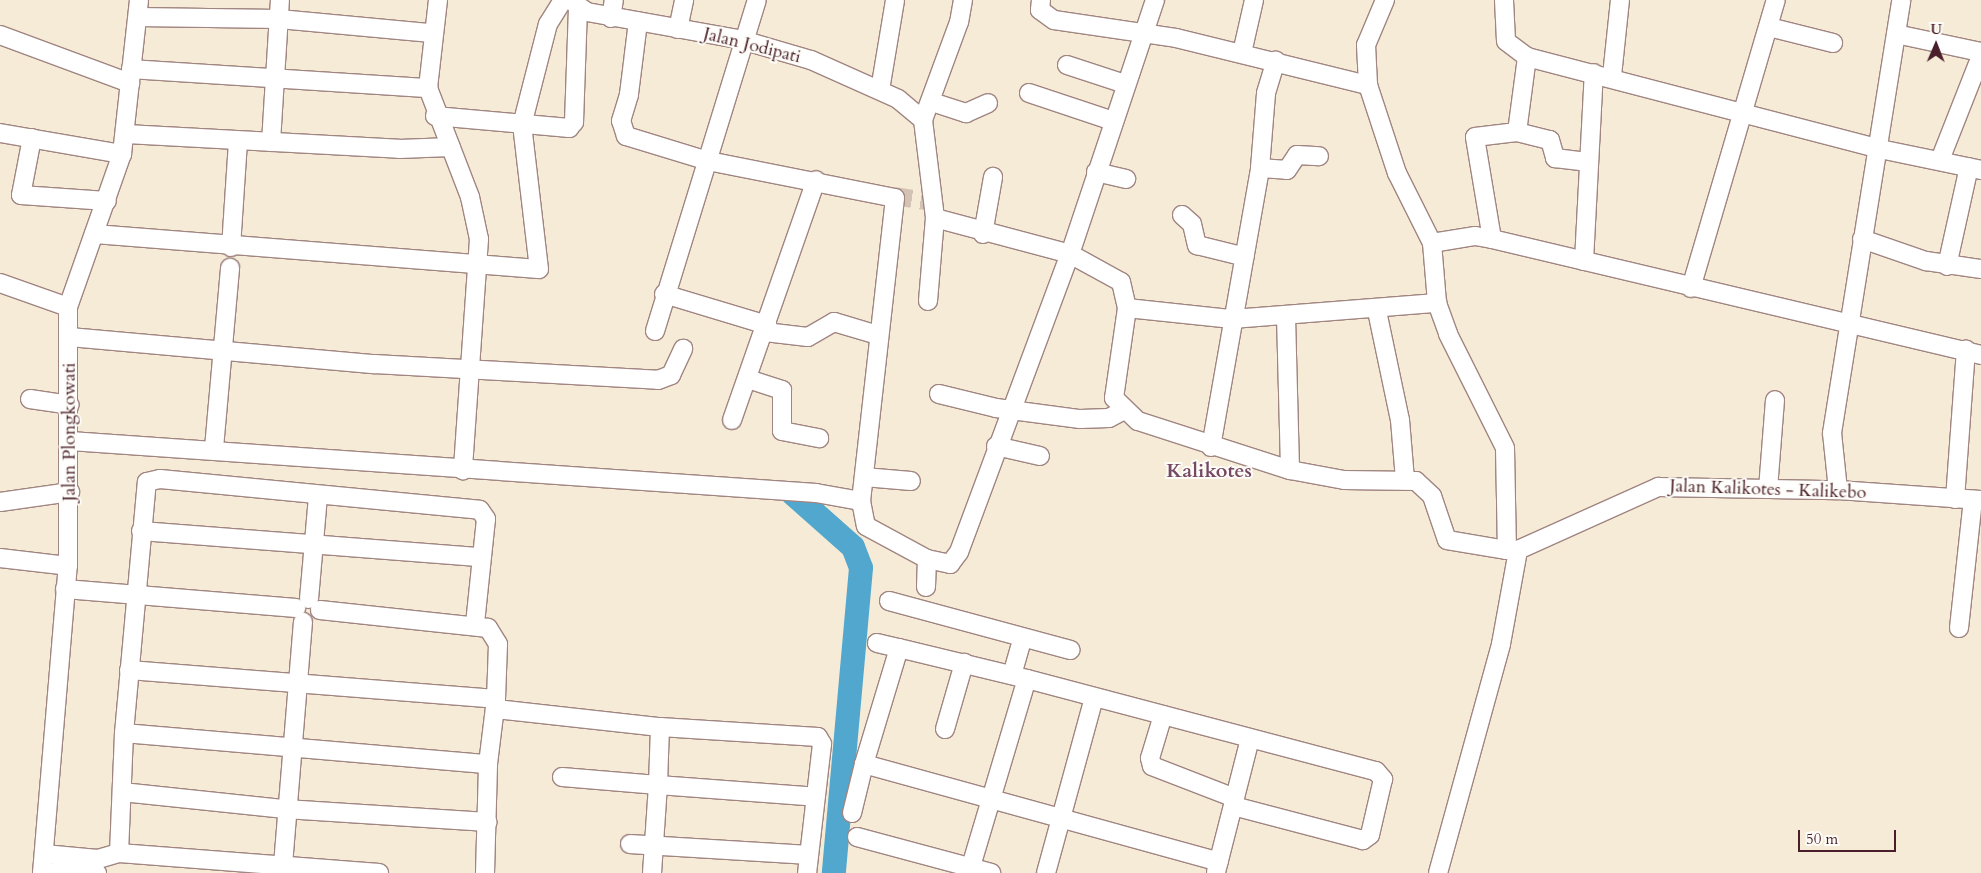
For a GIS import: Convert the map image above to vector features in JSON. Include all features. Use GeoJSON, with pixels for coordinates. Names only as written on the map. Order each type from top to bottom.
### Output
{"type":"FeatureCollection","features":[{"type":"Feature","properties":{"kind":"street"},"geometry":{"type":"LineString","coordinates":[[272,142],[280,0]]}},
{"type":"Feature","properties":{"kind":"street"},"geometry":{"type":"LineString","coordinates":[[438,0],[431,33],[428,88],[435,116],[451,147],[474,214],[480,264],[463,470]]}},
{"type":"Feature","properties":{"kind":"street"},"geometry":{"type":"LineString","coordinates":[[611,18],[614,0]]}},
{"type":"Feature","properties":{"kind":"street"},"geometry":{"type":"LineString","coordinates":[[678,29],[684,0]]}},
{"type":"Feature","properties":{"kind":"street"},"geometry":{"type":"LineString","coordinates":[[655,332],[664,294],[708,161],[742,40],[756,0]]}},
{"type":"Feature","properties":{"kind":"street"},"geometry":{"type":"LineString","coordinates":[[880,90],[895,0]]}},
{"type":"Feature","properties":{"kind":"street"},"geometry":{"type":"LineString","coordinates":[[928,301],[935,218],[923,120],[932,102],[963,0]]}},
{"type":"Feature","properties":{"kind":"street"},"geometry":{"type":"LineString","coordinates":[[1041,0],[1040,10],[1054,20],[1144,34],[1242,53],[1368,85]]}},
{"type":"Feature","properties":{"kind":"street"},"geometry":{"type":"LineString","coordinates":[[638,22],[622,133],[708,161],[816,180],[896,198],[878,335],[861,501],[866,526],[927,559],[944,565],[955,560],[996,446],[1070,254],[1125,84],[1155,0]]}},
{"type":"Feature","properties":{"kind":"street"},"geometry":{"type":"LineString","coordinates":[[1242,53],[1254,0]]}},
{"type":"Feature","properties":{"kind":"street"},"geometry":{"type":"LineString","coordinates":[[1384,0],[1366,45],[1368,85],[1397,173],[1432,243],[1437,303],[1505,448],[1512,550],[1501,644],[1438,873]]}},
{"type":"Feature","properties":{"kind":"street"},"geometry":{"type":"LineString","coordinates":[[1504,0],[1506,42],[1527,57],[1612,76],[1880,149],[1975,168],[1947,266]]}},
{"type":"Feature","properties":{"kind":"street"},"geometry":{"type":"LineString","coordinates":[[1612,76],[1620,0]]}},
{"type":"Feature","properties":{"kind":"street"},"geometry":{"type":"LineString","coordinates":[[1691,288],[1776,0]]}},
{"type":"Feature","properties":{"kind":"street"},"geometry":{"type":"LineString","coordinates":[[1838,490],[1832,433],[1862,238],[1880,149],[1901,0]]}},
{"type":"Feature","properties":{"kind":"street"},"geometry":{"type":"LineString","coordinates":[[94,234],[230,247],[541,267],[528,197],[522,125],[548,24],[570,3]]}},
{"type":"Feature","properties":{"kind":"street"},"geometry":{"type":"LineString","coordinates":[[435,116],[563,128],[574,122],[570,3]]}},
{"type":"Feature","properties":{"kind":"street","name":"Jalan Jodipati"},"geometry":{"type":"LineString","coordinates":[[570,3],[611,18],[742,40],[811,60],[880,90],[912,107],[923,120]]}},
{"type":"Feature","properties":{"kind":"street"},"geometry":{"type":"LineString","coordinates":[[138,8],[431,33]]}},
{"type":"Feature","properties":{"kind":"street","name":"Jalan Plongkowati"},"geometry":{"type":"LineString","coordinates":[[42,873],[68,566],[70,337],[68,307],[108,201],[122,154],[126,134],[138,8]]}},
{"type":"Feature","properties":{"kind":"street"},"geometry":{"type":"LineString","coordinates":[[1768,27],[1834,43]]}},
{"type":"Feature","properties":{"kind":"street"},"geometry":{"type":"LineString","coordinates":[[1896,34],[1981,52]]}},
{"type":"Feature","properties":{"kind":"street"},"geometry":{"type":"LineString","coordinates":[[0,35],[131,76],[277,77],[428,88]]}},
{"type":"Feature","properties":{"kind":"street"},"geometry":{"type":"LineString","coordinates":[[1940,160],[1981,56]]}},
{"type":"Feature","properties":{"kind":"street"},"geometry":{"type":"LineString","coordinates":[[1518,132],[1527,57]]}},
{"type":"Feature","properties":{"kind":"street"},"geometry":{"type":"LineString","coordinates":[[1211,447],[1260,168],[1266,93],[1276,61]]}},
{"type":"Feature","properties":{"kind":"street"},"geometry":{"type":"LineString","coordinates":[[1067,65],[1125,84]]}},
{"type":"Feature","properties":{"kind":"street"},"geometry":{"type":"LineString","coordinates":[[1584,261],[1594,73]]}},
{"type":"Feature","properties":{"kind":"street"},"geometry":{"type":"LineString","coordinates":[[1029,93],[1113,121]]}},
{"type":"Feature","properties":{"kind":"street"},"geometry":{"type":"LineString","coordinates":[[932,102],[966,113],[988,103]]}},
{"type":"Feature","properties":{"kind":"street"},"geometry":{"type":"LineString","coordinates":[[0,132],[122,154]]}},
{"type":"Feature","properties":{"kind":"street"},"geometry":{"type":"LineString","coordinates":[[1492,239],[1475,137],[1518,132],[1550,140],[1555,158],[1589,162]]}},
{"type":"Feature","properties":{"kind":"street"},"geometry":{"type":"LineString","coordinates":[[126,134],[399,149],[451,147]]}},
{"type":"Feature","properties":{"kind":"street"},"geometry":{"type":"LineString","coordinates":[[32,138],[21,195],[108,201]]}},
{"type":"Feature","properties":{"kind":"street"},"geometry":{"type":"LineString","coordinates":[[230,247],[238,141]]}},
{"type":"Feature","properties":{"kind":"street"},"geometry":{"type":"LineString","coordinates":[[1260,168],[1287,170],[1297,155],[1319,156]]}},
{"type":"Feature","properties":{"kind":"street"},"geometry":{"type":"LineString","coordinates":[[1096,172],[1126,179]]}},
{"type":"Feature","properties":{"kind":"street"},"geometry":{"type":"LineString","coordinates":[[983,234],[993,177]]}},
{"type":"Feature","properties":{"kind":"street"},"geometry":{"type":"LineString","coordinates":[[732,420],[748,380],[816,180]]}},
{"type":"Feature","properties":{"kind":"street"},"geometry":{"type":"LineString","coordinates":[[1182,215],[1192,224],[1197,245],[1245,257]]}},
{"type":"Feature","properties":{"kind":"street"},"geometry":{"type":"LineString","coordinates":[[935,218],[983,234],[1070,254],[1121,282],[1127,308],[1114,388],[1122,411],[1138,421],[1211,447],[1290,470],[1344,480],[1405,479],[1422,485],[1432,496],[1447,540],[1512,550]]}},
{"type":"Feature","properties":{"kind":"street"},"geometry":{"type":"LineString","coordinates":[[1432,243],[1475,236],[1492,239],[1691,288],[1973,352],[1955,499]]}},
{"type":"Feature","properties":{"kind":"street"},"geometry":{"type":"LineString","coordinates":[[1862,238],[1947,266],[1981,269]]}},
{"type":"Feature","properties":{"kind":"street"},"geometry":{"type":"LineString","coordinates":[[214,448],[230,268]]}},
{"type":"Feature","properties":{"kind":"street"},"geometry":{"type":"LineString","coordinates":[[0,283],[68,307]]}},
{"type":"Feature","properties":{"kind":"street"},"geometry":{"type":"LineString","coordinates":[[664,294],[766,328],[808,336],[834,322],[878,335]]}},
{"type":"Feature","properties":{"kind":"street"},"geometry":{"type":"LineString","coordinates":[[1127,308],[1232,319],[1377,311],[1437,303]]}},
{"type":"Feature","properties":{"kind":"street"},"geometry":{"type":"LineString","coordinates":[[1377,311],[1400,420],[1405,479]]}},
{"type":"Feature","properties":{"kind":"street"},"geometry":{"type":"LineString","coordinates":[[1286,316],[1290,470]]}},
{"type":"Feature","properties":{"kind":"street"},"geometry":{"type":"LineString","coordinates":[[70,337],[223,348],[471,370],[658,380],[674,372],[682,349]]}},
{"type":"Feature","properties":{"kind":"street"},"geometry":{"type":"LineString","coordinates":[[748,380],[782,390],[782,431],[819,438]]}},
{"type":"Feature","properties":{"kind":"street"},"geometry":{"type":"LineString","coordinates":[[938,394],[1010,410],[1098,420],[1122,411]]}},
{"type":"Feature","properties":{"kind":"street"},"geometry":{"type":"LineString","coordinates":[[30,399],[70,405]]}},
{"type":"Feature","properties":{"kind":"street"},"geometry":{"type":"LineString","coordinates":[[1768,489],[1775,400]]}},
{"type":"Feature","properties":{"kind":"street"},"geometry":{"type":"LineString","coordinates":[[70,441],[214,448],[463,470],[816,493],[861,501]]}},
{"type":"Feature","properties":{"kind":"street"},"geometry":{"type":"LineString","coordinates":[[996,446],[1040,456]]}},
{"type":"Feature","properties":{"kind":"street"},"geometry":{"type":"LineString","coordinates":[[864,477],[911,481]]}},
{"type":"Feature","properties":{"kind":"street"},"geometry":{"type":"LineString","coordinates":[[119,853],[124,733],[137,597],[144,489],[154,480],[480,510],[486,518],[475,624]]}},
{"type":"Feature","properties":{"kind":"street","name":"Jalan Kalikotes - Kalikebo"},"geometry":{"type":"LineString","coordinates":[[1512,550],[1658,487],[1838,490],[1977,500]]}},
{"type":"Feature","properties":{"kind":"street"},"geometry":{"type":"LineString","coordinates":[[0,502],[70,492]]}},
{"type":"Feature","properties":{"kind":"street"},"geometry":{"type":"LineString","coordinates":[[284,865],[285,809],[290,748],[300,687],[318,496]]}},
{"type":"Feature","properties":{"kind":"street"},"geometry":{"type":"LineString","coordinates":[[1958,628],[1977,500]]}},
{"type":"Feature","properties":{"kind":"street"},"geometry":{"type":"LineString","coordinates":[[141,531],[314,546],[481,557]]}},
{"type":"Feature","properties":{"kind":"street"},"geometry":{"type":"LineString","coordinates":[[0,558],[68,566]]}},
{"type":"Feature","properties":{"kind":"street"},"geometry":{"type":"LineString","coordinates":[[926,587],[927,559]]}},
{"type":"Feature","properties":{"kind":"street"},"geometry":{"type":"LineString","coordinates":[[65,589],[308,612],[475,624],[492,631],[498,644],[500,706],[488,764],[488,822],[485,873]]}},
{"type":"Feature","properties":{"kind":"street"},"geometry":{"type":"LineString","coordinates":[[889,601],[1022,639],[1071,650]]}},
{"type":"Feature","properties":{"kind":"street"},"geometry":{"type":"LineString","coordinates":[[970,870],[990,798],[1019,677],[1022,639]]}},
{"type":"Feature","properties":{"kind":"street"},"geometry":{"type":"LineString","coordinates":[[877,643],[1019,677],[1094,698],[1164,715],[1379,773],[1382,783],[1370,835],[1363,840],[1234,802],[1152,766],[1150,758],[1164,715]]}},
{"type":"Feature","properties":{"kind":"street"},"geometry":{"type":"LineString","coordinates":[[852,813],[864,764],[899,648]]}},
{"type":"Feature","properties":{"kind":"street"},"geometry":{"type":"LineString","coordinates":[[945,729],[964,663]]}},
{"type":"Feature","properties":{"kind":"street"},"geometry":{"type":"LineString","coordinates":[[129,670],[500,706],[660,727],[818,737],[822,744],[807,873]]}},
{"type":"Feature","properties":{"kind":"street"},"geometry":{"type":"LineString","coordinates":[[1046,873],[1094,698]]}},
{"type":"Feature","properties":{"kind":"street"},"geometry":{"type":"LineString","coordinates":[[652,873],[660,727]]}},
{"type":"Feature","properties":{"kind":"street"},"geometry":{"type":"LineString","coordinates":[[124,733],[488,764]]}},
{"type":"Feature","properties":{"kind":"street"},"geometry":{"type":"LineString","coordinates":[[864,764],[1062,818],[1217,868],[1250,739]]}},
{"type":"Feature","properties":{"kind":"street"},"geometry":{"type":"LineString","coordinates":[[562,776],[816,797]]}},
{"type":"Feature","properties":{"kind":"street"},"geometry":{"type":"LineString","coordinates":[[122,792],[285,809],[488,822]]}},
{"type":"Feature","properties":{"kind":"street"},"geometry":{"type":"LineString","coordinates":[[857,836],[970,870],[991,873]]}},
{"type":"Feature","properties":{"kind":"street"},"geometry":{"type":"LineString","coordinates":[[630,844],[809,855]]}},
{"type":"Feature","properties":{"kind":"street"},"geometry":{"type":"LineString","coordinates":[[44,854],[98,859],[119,853],[379,873]]}},
{"type":"Feature","properties":{"kind":"street"},"geometry":{"type":"LineString","coordinates":[[42,873],[97,873]]}},
{"type":"Feature","properties":{"kind":"waterway"},"geometry":{"type":"LineString","coordinates":[[792,493],[853,547],[861,568],[834,873]]}},
{"type":"Feature","properties":{"kind":"tunnel"},"geometry":{"type":"LineString","coordinates":[[894,196],[930,202]]}},
{"type":"Feature","properties":{"kind":"district","name":"Kalikotes"},"geometry":{"type":"Point","coordinates":[1209,470]}}]}
